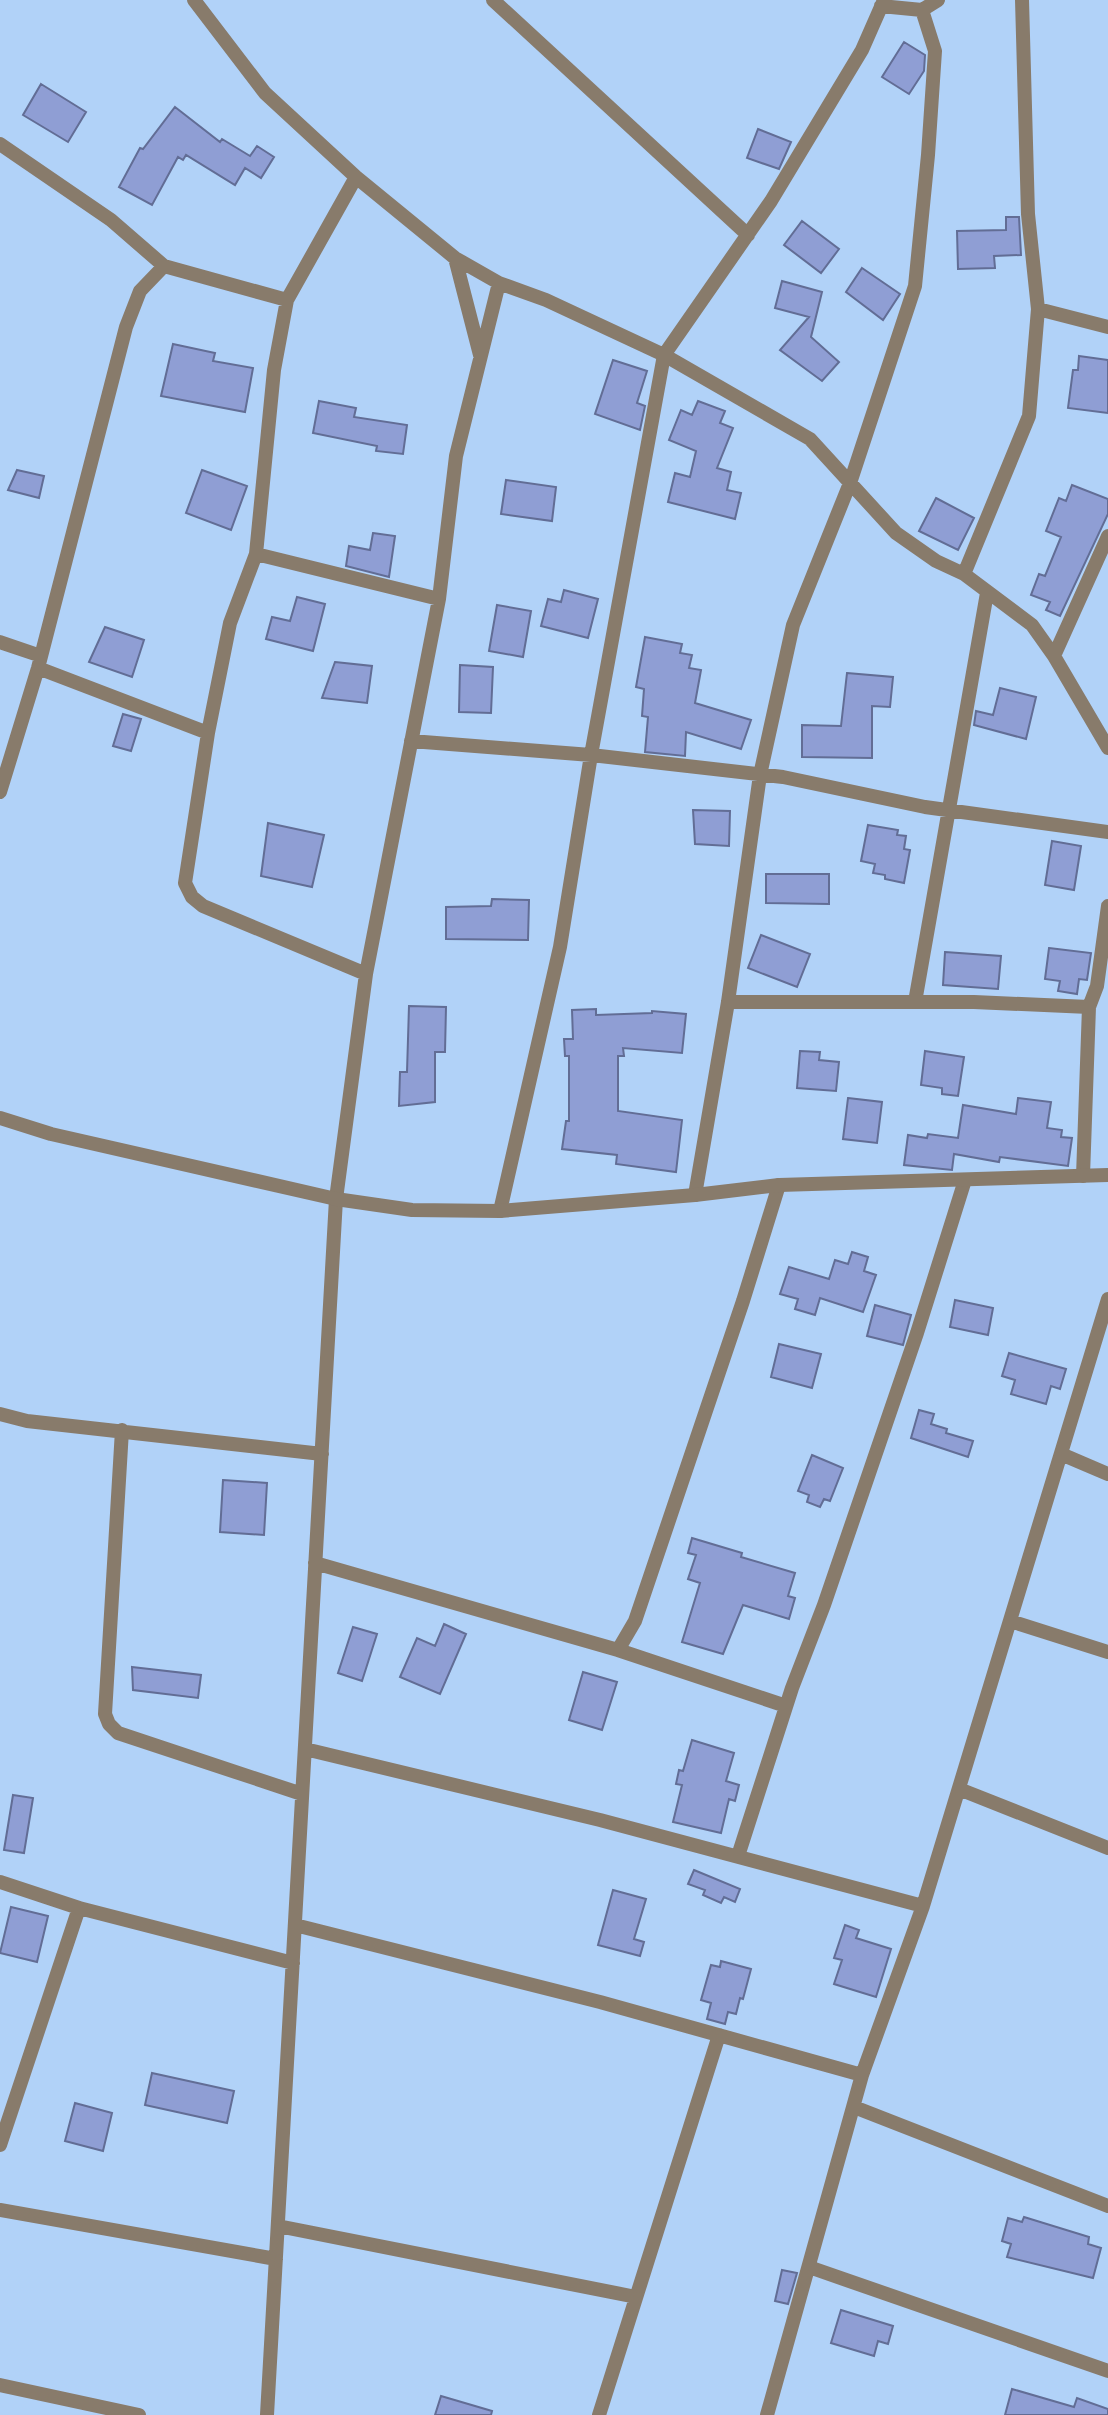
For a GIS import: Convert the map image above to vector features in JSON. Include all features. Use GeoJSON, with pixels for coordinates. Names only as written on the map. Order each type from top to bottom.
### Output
{"type":"FeatureCollection","features":[{"type":"Feature","properties":{"kind":"street"},"geometry":{"type":"LineString","coordinates":[[194,0],[265,93],[356,177],[455,258],[499,284],[547,300],[664,355],[810,439],[896,533],[936,561],[964,574],[1032,625],[1054,656],[1108,748]]}},
{"type":"Feature","properties":{"kind":"street"},"geometry":{"type":"LineString","coordinates":[[493,0],[748,235]]}},
{"type":"Feature","properties":{"kind":"street"},"geometry":{"type":"LineString","coordinates":[[500,1211],[560,947],[591,755],[664,355],[771,201],[862,50],[883,3],[922,10],[939,0]]}},
{"type":"Feature","properties":{"kind":"street"},"geometry":{"type":"LineString","coordinates":[[964,574],[1029,416],[1038,309],[1028,214],[1022,0]]}},
{"type":"Feature","properties":{"kind":"street"},"geometry":{"type":"LineString","coordinates":[[695,1195],[728,1002],[760,775],[793,625],[850,483],[915,286],[935,51],[922,10]]}},
{"type":"Feature","properties":{"kind":"street"},"geometry":{"type":"LineString","coordinates":[[0,144],[111,220],[164,266],[287,300]]}},
{"type":"Feature","properties":{"kind":"street"},"geometry":{"type":"LineString","coordinates":[[356,177],[287,300],[274,370],[256,554],[230,622],[208,733],[185,883],[192,897],[203,906],[366,974]]}},
{"type":"Feature","properties":{"kind":"street"},"geometry":{"type":"LineString","coordinates":[[455,258],[480,357]]}},
{"type":"Feature","properties":{"kind":"street"},"geometry":{"type":"LineString","coordinates":[[0,792],[39,662],[126,327],[140,291],[164,266]]}},
{"type":"Feature","properties":{"kind":"street"},"geometry":{"type":"LineString","coordinates":[[267,2415],[336,1199],[366,974],[439,598],[456,456],[499,284]]}},
{"type":"Feature","properties":{"kind":"street"},"geometry":{"type":"LineString","coordinates":[[1038,309],[1108,327]]}},
{"type":"Feature","properties":{"kind":"street"},"geometry":{"type":"LineString","coordinates":[[1054,656],[1108,536]]}},
{"type":"Feature","properties":{"kind":"street"},"geometry":{"type":"LineString","coordinates":[[256,554],[439,598]]}},
{"type":"Feature","properties":{"kind":"street"},"geometry":{"type":"LineString","coordinates":[[915,1002],[988,593]]}},
{"type":"Feature","properties":{"kind":"street"},"geometry":{"type":"LineString","coordinates":[[0,642],[39,662],[208,733]]}},
{"type":"Feature","properties":{"kind":"street"},"geometry":{"type":"LineString","coordinates":[[411,741],[591,755],[760,775],[925,807],[1108,832]]}},
{"type":"Feature","properties":{"kind":"street"},"geometry":{"type":"LineString","coordinates":[[1083,1176],[1089,1007],[1097,986],[1108,906]]}},
{"type":"Feature","properties":{"kind":"street"},"geometry":{"type":"LineString","coordinates":[[728,1002],[915,1002],[1089,1007]]}},
{"type":"Feature","properties":{"kind":"street"},"geometry":{"type":"LineString","coordinates":[[0,1118],[51,1135],[336,1199],[412,1210],[500,1211],[695,1195],[779,1185],[1108,1175]]}},
{"type":"Feature","properties":{"kind":"street"},"geometry":{"type":"LineString","coordinates":[[738,1856],[786,1706],[824,1605],[917,1334],[965,1180]]}},
{"type":"Feature","properties":{"kind":"street"},"geometry":{"type":"LineString","coordinates":[[618,1650],[635,1621],[779,1185]]}},
{"type":"Feature","properties":{"kind":"street"},"geometry":{"type":"LineString","coordinates":[[767,2415],[862,2075],[923,1906],[1108,1299]]}},
{"type":"Feature","properties":{"kind":"street"},"geometry":{"type":"LineString","coordinates":[[0,1413],[27,1421],[322,1454]]}},
{"type":"Feature","properties":{"kind":"street"},"geometry":{"type":"LineString","coordinates":[[122,1430],[105,1714],[108,1724],[118,1733],[302,1794]]}},
{"type":"Feature","properties":{"kind":"street"},"geometry":{"type":"LineString","coordinates":[[1061,1454],[1108,1474]]}},
{"type":"Feature","properties":{"kind":"street"},"geometry":{"type":"LineString","coordinates":[[315,1563],[618,1650],[786,1706]]}},
{"type":"Feature","properties":{"kind":"street"},"geometry":{"type":"LineString","coordinates":[[1010,1621],[1108,1652]]}},
{"type":"Feature","properties":{"kind":"street"},"geometry":{"type":"LineString","coordinates":[[305,1749],[587,1817],[923,1906]]}},
{"type":"Feature","properties":{"kind":"street"},"geometry":{"type":"LineString","coordinates":[[959,1788],[1108,1848]]}},
{"type":"Feature","properties":{"kind":"street"},"geometry":{"type":"LineString","coordinates":[[0,1882],[79,1908],[293,1964]]}},
{"type":"Feature","properties":{"kind":"street"},"geometry":{"type":"LineString","coordinates":[[0,2145],[79,1908]]}},
{"type":"Feature","properties":{"kind":"street"},"geometry":{"type":"LineString","coordinates":[[295,1925],[600,2002],[862,2075]]}},
{"type":"Feature","properties":{"kind":"street"},"geometry":{"type":"LineString","coordinates":[[599,2415],[719,2035]]}},
{"type":"Feature","properties":{"kind":"street"},"geometry":{"type":"LineString","coordinates":[[854,2107],[1108,2206]]}},
{"type":"Feature","properties":{"kind":"street"},"geometry":{"type":"LineString","coordinates":[[0,2210],[276,2259]]}},
{"type":"Feature","properties":{"kind":"street"},"geometry":{"type":"LineString","coordinates":[[278,2226],[636,2297]]}},
{"type":"Feature","properties":{"kind":"street"},"geometry":{"type":"LineString","coordinates":[[809,2266],[1108,2371]]}},
{"type":"Feature","properties":{"kind":"street"},"geometry":{"type":"LineString","coordinates":[[0,2385],[138,2415]]}},
{"type":"Feature","properties":{"kind":"building"},"geometry":{"type":"Polygon","coordinates":[[[904,42],[925,55],[924,71],[909,94],[882,77],[904,42]]]}},
{"type":"Feature","properties":{"kind":"building"},"geometry":{"type":"Polygon","coordinates":[[[41,84],[86,112],[68,142],[23,115],[41,84]]]}},
{"type":"Feature","properties":{"kind":"building"},"geometry":{"type":"Polygon","coordinates":[[[175,107],[220,142],[222,139],[250,156],[257,146],[274,157],[261,178],[245,168],[235,185],[186,155],[183,160],[178,157],[152,205],[119,187],[140,148],[143,149],[175,107]]]}},
{"type":"Feature","properties":{"kind":"building"},"geometry":{"type":"Polygon","coordinates":[[[758,129],[791,142],[779,169],[747,158],[758,129]]]}},
{"type":"Feature","properties":{"kind":"building"},"geometry":{"type":"Polygon","coordinates":[[[1006,217],[1019,217],[1021,255],[994,256],[995,268],[958,269],[957,231],[1006,230],[1006,217]]]}},
{"type":"Feature","properties":{"kind":"building"},"geometry":{"type":"Polygon","coordinates":[[[802,221],[839,249],[821,273],[784,245],[802,221]]]}},
{"type":"Feature","properties":{"kind":"building"},"geometry":{"type":"Polygon","coordinates":[[[862,268],[900,294],[883,320],[846,292],[862,268]]]}},
{"type":"Feature","properties":{"kind":"building"},"geometry":{"type":"Polygon","coordinates":[[[782,281],[822,292],[811,337],[839,362],[822,381],[780,350],[809,317],[775,308],[782,281]]]}},
{"type":"Feature","properties":{"kind":"building"},"geometry":{"type":"Polygon","coordinates":[[[173,344],[215,353],[213,361],[253,368],[245,412],[161,396],[173,344]]]}},
{"type":"Feature","properties":{"kind":"building"},"geometry":{"type":"Polygon","coordinates":[[[1079,356],[1108,360],[1108,413],[1068,408],[1073,370],[1078,370],[1079,356]]]}},
{"type":"Feature","properties":{"kind":"building"},"geometry":{"type":"Polygon","coordinates":[[[613,360],[647,371],[637,403],[645,406],[640,430],[595,414],[613,360]]]}},
{"type":"Feature","properties":{"kind":"building"},"geometry":{"type":"Polygon","coordinates":[[[319,401],[356,408],[354,417],[407,425],[403,454],[376,451],[377,446],[313,433],[319,401]]]}},
{"type":"Feature","properties":{"kind":"building"},"geometry":{"type":"Polygon","coordinates":[[[698,401],[725,411],[720,423],[733,428],[717,468],[731,472],[727,490],[741,493],[735,519],[668,502],[675,473],[690,477],[696,451],[669,440],[681,410],[692,415],[698,401]]]}},
{"type":"Feature","properties":{"kind":"building"},"geometry":{"type":"Polygon","coordinates":[[[17,470],[44,476],[39,498],[8,490],[17,470]]]}},
{"type":"Feature","properties":{"kind":"building"},"geometry":{"type":"Polygon","coordinates":[[[202,470],[247,486],[231,530],[186,513],[202,470]]]}},
{"type":"Feature","properties":{"kind":"building"},"geometry":{"type":"Polygon","coordinates":[[[506,480],[556,487],[552,521],[501,514],[506,480]]]}},
{"type":"Feature","properties":{"kind":"building"},"geometry":{"type":"Polygon","coordinates":[[[1072,485],[1108,499],[1108,514],[1060,616],[1046,610],[1050,602],[1031,595],[1039,574],[1045,576],[1061,537],[1046,531],[1059,498],[1066,501],[1072,485]]]}},
{"type":"Feature","properties":{"kind":"building"},"geometry":{"type":"Polygon","coordinates":[[[936,498],[974,518],[958,550],[919,531],[936,498]]]}},
{"type":"Feature","properties":{"kind":"building"},"geometry":{"type":"Polygon","coordinates":[[[373,533],[395,536],[389,577],[346,566],[349,546],[370,550],[373,533]]]}},
{"type":"Feature","properties":{"kind":"building"},"geometry":{"type":"Polygon","coordinates":[[[564,590],[598,599],[588,638],[541,626],[548,599],[561,602],[564,590]]]}},
{"type":"Feature","properties":{"kind":"building"},"geometry":{"type":"Polygon","coordinates":[[[297,597],[325,604],[313,651],[266,639],[272,617],[290,621],[297,597]]]}},
{"type":"Feature","properties":{"kind":"building"},"geometry":{"type":"Polygon","coordinates":[[[497,605],[531,611],[523,657],[489,651],[497,605]]]}},
{"type":"Feature","properties":{"kind":"building"},"geometry":{"type":"Polygon","coordinates":[[[105,627],[144,640],[132,677],[89,662],[105,627]]]}},
{"type":"Feature","properties":{"kind":"building"},"geometry":{"type":"Polygon","coordinates":[[[645,637],[682,644],[680,653],[692,655],[689,668],[701,670],[695,703],[751,720],[741,749],[686,732],[685,756],[645,752],[648,717],[642,716],[644,689],[636,687],[645,637]]]}},
{"type":"Feature","properties":{"kind":"building"},"geometry":{"type":"Polygon","coordinates":[[[335,662],[372,666],[367,703],[322,698],[335,662]]]}},
{"type":"Feature","properties":{"kind":"building"},"geometry":{"type":"Polygon","coordinates":[[[460,665],[493,667],[491,713],[459,712],[460,665]]]}},
{"type":"Feature","properties":{"kind":"building"},"geometry":{"type":"Polygon","coordinates":[[[847,673],[893,677],[890,707],[872,706],[872,758],[802,757],[802,725],[841,726],[847,673]]]}},
{"type":"Feature","properties":{"kind":"building"},"geometry":{"type":"Polygon","coordinates":[[[1000,688],[1036,697],[1026,739],[974,725],[976,711],[993,715],[1000,688]]]}},
{"type":"Feature","properties":{"kind":"building"},"geometry":{"type":"Polygon","coordinates":[[[123,714],[141,719],[131,751],[113,746],[123,714]]]}},
{"type":"Feature","properties":{"kind":"building"},"geometry":{"type":"Polygon","coordinates":[[[693,810],[730,811],[729,846],[695,844],[693,810]]]}},
{"type":"Feature","properties":{"kind":"building"},"geometry":{"type":"Polygon","coordinates":[[[268,823],[324,835],[312,887],[261,876],[268,823]]]}},
{"type":"Feature","properties":{"kind":"building"},"geometry":{"type":"Polygon","coordinates":[[[868,825],[898,830],[897,835],[906,836],[904,849],[910,850],[904,883],[873,873],[875,864],[861,861],[868,825]]]}},
{"type":"Feature","properties":{"kind":"building"},"geometry":{"type":"Polygon","coordinates":[[[1052,841],[1081,846],[1074,890],[1045,885],[1052,841]]]}},
{"type":"Feature","properties":{"kind":"building"},"geometry":{"type":"Polygon","coordinates":[[[766,874],[829,874],[829,904],[766,903],[766,874]]]}},
{"type":"Feature","properties":{"kind":"building"},"geometry":{"type":"Polygon","coordinates":[[[492,899],[529,900],[528,940],[446,939],[446,907],[491,906],[492,899]]]}},
{"type":"Feature","properties":{"kind":"building"},"geometry":{"type":"Polygon","coordinates":[[[761,935],[810,954],[797,987],[748,968],[761,935]]]}},
{"type":"Feature","properties":{"kind":"building"},"geometry":{"type":"Polygon","coordinates":[[[1049,948],[1091,953],[1087,980],[1079,979],[1077,994],[1058,991],[1060,981],[1045,979],[1049,948]]]}},
{"type":"Feature","properties":{"kind":"building"},"geometry":{"type":"Polygon","coordinates":[[[945,952],[1001,956],[998,989],[943,985],[945,952]]]}},
{"type":"Feature","properties":{"kind":"building"},"geometry":{"type":"Polygon","coordinates":[[[409,1006],[446,1007],[445,1052],[435,1052],[435,1102],[399,1106],[400,1072],[407,1072],[409,1006]]]}},
{"type":"Feature","properties":{"kind":"building"},"geometry":{"type":"Polygon","coordinates":[[[596,1009],[596,1015],[652,1011],[686,1014],[682,1053],[623,1048],[624,1056],[618,1056],[618,1111],[682,1120],[676,1172],[616,1164],[617,1155],[562,1149],[566,1121],[569,1121],[569,1056],[565,1056],[564,1039],[573,1039],[572,1010],[596,1009]]]}},
{"type":"Feature","properties":{"kind":"building"},"geometry":{"type":"Polygon","coordinates":[[[800,1051],[820,1052],[819,1060],[839,1062],[836,1091],[797,1088],[800,1051]]]}},
{"type":"Feature","properties":{"kind":"building"},"geometry":{"type":"Polygon","coordinates":[[[925,1051],[964,1057],[958,1096],[942,1094],[942,1088],[921,1085],[925,1051]]]}},
{"type":"Feature","properties":{"kind":"building"},"geometry":{"type":"Polygon","coordinates":[[[848,1098],[882,1102],[877,1143],[843,1139],[848,1098]]]}},
{"type":"Feature","properties":{"kind":"building"},"geometry":{"type":"Polygon","coordinates":[[[1018,1098],[1051,1102],[1047,1128],[1062,1130],[1061,1137],[1072,1138],[1068,1166],[1000,1157],[999,1162],[954,1154],[952,1170],[904,1165],[908,1135],[927,1138],[928,1134],[958,1138],[963,1105],[1016,1114],[1018,1098]]]}},
{"type":"Feature","properties":{"kind":"building"},"geometry":{"type":"Polygon","coordinates":[[[852,1252],[868,1257],[864,1271],[876,1275],[863,1312],[820,1298],[815,1315],[795,1309],[798,1299],[780,1294],[789,1267],[829,1279],[835,1260],[848,1264],[852,1252]]]}},
{"type":"Feature","properties":{"kind":"building"},"geometry":{"type":"Polygon","coordinates":[[[955,1300],[993,1308],[988,1335],[950,1327],[955,1300]]]}},
{"type":"Feature","properties":{"kind":"building"},"geometry":{"type":"Polygon","coordinates":[[[875,1305],[911,1315],[903,1345],[867,1336],[875,1305]]]}},
{"type":"Feature","properties":{"kind":"building"},"geometry":{"type":"Polygon","coordinates":[[[779,1344],[821,1354],[812,1388],[771,1377],[779,1344]]]}},
{"type":"Feature","properties":{"kind":"building"},"geometry":{"type":"Polygon","coordinates":[[[1009,1353],[1066,1369],[1060,1389],[1051,1386],[1046,1404],[1011,1394],[1015,1380],[1002,1376],[1009,1353]]]}},
{"type":"Feature","properties":{"kind":"building"},"geometry":{"type":"Polygon","coordinates":[[[919,1410],[934,1414],[931,1424],[947,1429],[946,1433],[973,1441],[968,1457],[911,1438],[919,1410]]]}},
{"type":"Feature","properties":{"kind":"building"},"geometry":{"type":"Polygon","coordinates":[[[812,1455],[843,1468],[830,1501],[824,1499],[820,1507],[807,1502],[809,1495],[798,1491],[812,1455]]]}},
{"type":"Feature","properties":{"kind":"building"},"geometry":{"type":"Polygon","coordinates":[[[223,1480],[267,1483],[264,1535],[220,1532],[223,1480]]]}},
{"type":"Feature","properties":{"kind":"building"},"geometry":{"type":"Polygon","coordinates":[[[692,1538],[742,1553],[741,1557],[795,1573],[788,1596],[795,1598],[789,1619],[743,1605],[723,1654],[682,1642],[700,1583],[688,1579],[696,1555],[688,1553],[692,1538]]]}},
{"type":"Feature","properties":{"kind":"building"},"geometry":{"type":"Polygon","coordinates":[[[444,1624],[466,1634],[440,1694],[400,1677],[417,1638],[435,1646],[444,1624]]]}},
{"type":"Feature","properties":{"kind":"building"},"geometry":{"type":"Polygon","coordinates":[[[353,1627],[377,1634],[362,1681],[338,1673],[353,1627]]]}},
{"type":"Feature","properties":{"kind":"building"},"geometry":{"type":"Polygon","coordinates":[[[132,1667],[201,1675],[198,1698],[133,1690],[132,1667]]]}},
{"type":"Feature","properties":{"kind":"building"},"geometry":{"type":"Polygon","coordinates":[[[583,1672],[617,1682],[602,1730],[569,1720],[583,1672]]]}},
{"type":"Feature","properties":{"kind":"building"},"geometry":{"type":"Polygon","coordinates":[[[692,1740],[734,1753],[726,1781],[739,1785],[735,1801],[729,1799],[721,1833],[673,1822],[682,1785],[676,1784],[679,1770],[683,1771],[692,1740]]]}},
{"type":"Feature","properties":{"kind":"building"},"geometry":{"type":"Polygon","coordinates":[[[13,1795],[33,1798],[24,1853],[4,1850],[13,1795]]]}},
{"type":"Feature","properties":{"kind":"building"},"geometry":{"type":"Polygon","coordinates":[[[694,1870],[740,1889],[735,1902],[724,1897],[721,1903],[703,1895],[705,1890],[688,1884],[694,1870]]]}},
{"type":"Feature","properties":{"kind":"building"},"geometry":{"type":"Polygon","coordinates":[[[613,1890],[646,1899],[634,1939],[644,1942],[640,1956],[598,1945],[613,1890]]]}},
{"type":"Feature","properties":{"kind":"building"},"geometry":{"type":"Polygon","coordinates":[[[11,1907],[48,1916],[37,1962],[0,1953],[11,1907]]]}},
{"type":"Feature","properties":{"kind":"building"},"geometry":{"type":"Polygon","coordinates":[[[845,1925],[859,1930],[856,1938],[891,1949],[876,1997],[834,1984],[842,1960],[834,1958],[845,1925]]]}},
{"type":"Feature","properties":{"kind":"building"},"geometry":{"type":"Polygon","coordinates":[[[721,1961],[751,1969],[736,2014],[728,2012],[725,2024],[707,2019],[711,2003],[701,2000],[711,1965],[720,1967],[721,1961]]]}},
{"type":"Feature","properties":{"kind":"building"},"geometry":{"type":"Polygon","coordinates":[[[152,2073],[234,2091],[227,2123],[145,2105],[152,2073]]]}},
{"type":"Feature","properties":{"kind":"building"},"geometry":{"type":"Polygon","coordinates":[[[75,2103],[112,2113],[103,2151],[65,2141],[75,2103]]]}},
{"type":"Feature","properties":{"kind":"building"},"geometry":{"type":"Polygon","coordinates":[[[1024,2217],[1089,2237],[1088,2244],[1101,2248],[1093,2278],[1007,2257],[1011,2244],[1002,2241],[1008,2218],[1022,2222],[1024,2217]]]}},
{"type":"Feature","properties":{"kind":"building"},"geometry":{"type":"Polygon","coordinates":[[[782,2270],[797,2273],[788,2304],[775,2301],[782,2270]]]}},
{"type":"Feature","properties":{"kind":"building"},"geometry":{"type":"Polygon","coordinates":[[[841,2310],[893,2326],[888,2344],[878,2341],[874,2356],[831,2343],[841,2310]]]}},
{"type":"Feature","properties":{"kind":"building"},"geometry":{"type":"Polygon","coordinates":[[[1012,2389],[1074,2407],[1077,2398],[1108,2409],[1108,2415],[1005,2415],[1012,2389]]]}},
{"type":"Feature","properties":{"kind":"building"},"geometry":{"type":"Polygon","coordinates":[[[441,2396],[492,2411],[491,2415],[435,2415],[441,2396]]]}}]}
